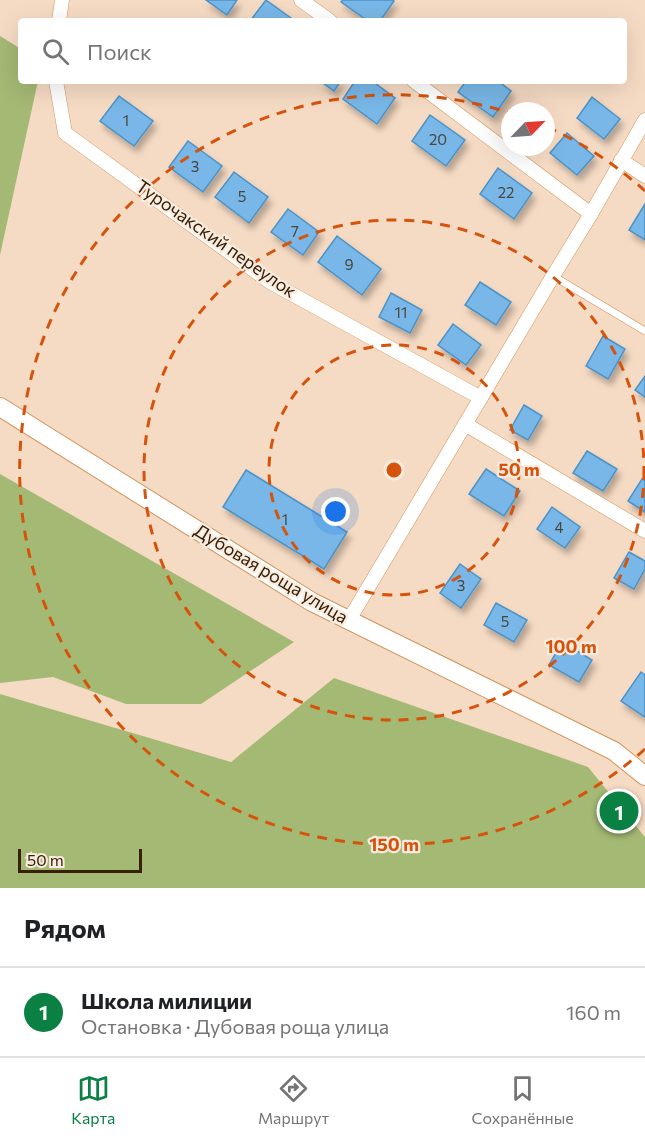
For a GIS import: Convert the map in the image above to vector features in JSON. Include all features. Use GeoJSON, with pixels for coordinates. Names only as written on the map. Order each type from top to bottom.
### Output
{"type":"FeatureCollection","features":[{"type":"Feature","properties":{"kind":"street"},"geometry":{"type":"LineString","coordinates":[[59,18],[62,0]]}},
{"type":"Feature","properties":{"kind":"street"},"geometry":{"type":"LineString","coordinates":[[301,0],[326,18]]}},
{"type":"Feature","properties":{"kind":"street","name":"Турочакский переулок"},"geometry":{"type":"LineString","coordinates":[[57,84],[65,133],[270,282],[481,398]]}},
{"type":"Feature","properties":{"kind":"street"},"geometry":{"type":"LineString","coordinates":[[418,84],[591,214]]}},
{"type":"Feature","properties":{"kind":"street"},"geometry":{"type":"LineString","coordinates":[[349,620],[645,120]]}},
{"type":"Feature","properties":{"kind":"street"},"geometry":{"type":"LineString","coordinates":[[621,160],[645,176]]}},
{"type":"Feature","properties":{"kind":"street","name":"Дубовая роща улица"},"geometry":{"type":"LineString","coordinates":[[0,407],[312,602],[614,751],[645,776]]}},
{"type":"Feature","properties":{"kind":"street"},"geometry":{"type":"LineString","coordinates":[[465,424],[645,531]]}},
{"type":"Feature","properties":{"kind":"lane"},"geometry":{"type":"LineString","coordinates":[[553,276],[645,331]]}},
{"type":"Feature","properties":{"kind":"green space"},"geometry":{"type":"Polygon","coordinates":[[[0,36],[18,47],[18,84],[37,84],[0,255],[0,36]]]}},
{"type":"Feature","properties":{"kind":"green space"},"geometry":{"type":"Polygon","coordinates":[[[0,474],[294,642],[201,704],[126,704],[53,677],[0,683],[0,474]]]}},
{"type":"Feature","properties":{"kind":"green space"},"geometry":{"type":"Polygon","coordinates":[[[334,678],[588,767],[645,837],[645,888],[0,888],[0,694],[231,762],[334,678]]]}},
{"type":"Feature","properties":{"kind":"building"},"geometry":{"type":"Polygon","coordinates":[[[206,0],[237,0],[227,15],[206,0]]]}},
{"type":"Feature","properties":{"kind":"building"},"geometry":{"type":"Polygon","coordinates":[[[266,0],[291,18],[252,18],[266,0]]]}},
{"type":"Feature","properties":{"kind":"building"},"geometry":{"type":"Polygon","coordinates":[[[343,0],[394,1],[382,18],[364,18],[341,2],[343,0]]]}},
{"type":"Feature","properties":{"kind":"building"},"geometry":{"type":"Polygon","coordinates":[[[324,84],[339,84],[334,91],[324,84]]]}},
{"type":"Feature","properties":{"kind":"building"},"geometry":{"type":"Polygon","coordinates":[[[353,84],[376,84],[395,98],[377,124],[343,99],[353,84]]]}},
{"type":"Feature","properties":{"kind":"building"},"geometry":{"type":"Polygon","coordinates":[[[464,84],[502,84],[511,91],[501,102],[493,117],[458,92],[464,84]]]}},
{"type":"Feature","properties":{"kind":"building"},"geometry":{"type":"Polygon","coordinates":[[[119,96],[153,121],[134,146],[100,121],[119,96]]]}},
{"type":"Feature","properties":{"kind":"building"},"geometry":{"type":"Polygon","coordinates":[[[592,97],[620,119],[604,139],[577,118],[592,97]]]}},
{"type":"Feature","properties":{"kind":"building"},"geometry":{"type":"Polygon","coordinates":[[[430,115],[465,140],[446,166],[412,141],[430,115]]]}},
{"type":"Feature","properties":{"kind":"building"},"geometry":{"type":"Polygon","coordinates":[[[567,133],[594,156],[577,175],[554,156],[555,147],[567,133]]]}},
{"type":"Feature","properties":{"kind":"building"},"geometry":{"type":"Polygon","coordinates":[[[188,141],[222,166],[203,192],[169,167],[188,141]]]}},
{"type":"Feature","properties":{"kind":"building"},"geometry":{"type":"Polygon","coordinates":[[[498,168],[532,193],[514,219],[480,194],[498,168]]]}},
{"type":"Feature","properties":{"kind":"building"},"geometry":{"type":"Polygon","coordinates":[[[234,172],[268,197],[249,223],[215,197],[234,172]]]}},
{"type":"Feature","properties":{"kind":"building"},"geometry":{"type":"Polygon","coordinates":[[[645,204],[645,240],[629,230],[645,204]]]}},
{"type":"Feature","properties":{"kind":"building"},"geometry":{"type":"Polygon","coordinates":[[[288,209],[319,232],[303,255],[271,232],[288,209]]]}},
{"type":"Feature","properties":{"kind":"building"},"geometry":{"type":"Polygon","coordinates":[[[337,236],[381,269],[362,295],[318,262],[337,236]]]}},
{"type":"Feature","properties":{"kind":"building"},"geometry":{"type":"Polygon","coordinates":[[[480,282],[511,302],[496,325],[465,305],[480,282]]]}},
{"type":"Feature","properties":{"kind":"building"},"geometry":{"type":"Polygon","coordinates":[[[391,293],[422,310],[410,333],[379,317],[391,293]]]}},
{"type":"Feature","properties":{"kind":"building"},"geometry":{"type":"Polygon","coordinates":[[[453,324],[481,345],[466,365],[438,345],[453,324]]]}},
{"type":"Feature","properties":{"kind":"building"},"geometry":{"type":"Polygon","coordinates":[[[603,336],[625,349],[608,379],[586,366],[603,336]]]}},
{"type":"Feature","properties":{"kind":"building"},"geometry":{"type":"Polygon","coordinates":[[[645,376],[645,397],[635,390],[645,376]]]}},
{"type":"Feature","properties":{"kind":"building"},"geometry":{"type":"Polygon","coordinates":[[[524,405],[542,416],[528,440],[510,430],[524,405]]]}},
{"type":"Feature","properties":{"kind":"building"},"geometry":{"type":"Polygon","coordinates":[[[587,451],[617,469],[603,491],[573,473],[587,451]]]}},
{"type":"Feature","properties":{"kind":"building"},"geometry":{"type":"Polygon","coordinates":[[[486,469],[520,491],[504,516],[469,494],[486,469]]]}},
{"type":"Feature","properties":{"kind":"building"},"geometry":{"type":"Polygon","coordinates":[[[246,470],[347,532],[324,569],[223,507],[246,470]]]}},
{"type":"Feature","properties":{"kind":"building"},"geometry":{"type":"Polygon","coordinates":[[[642,479],[645,481],[645,512],[628,501],[642,479]]]}},
{"type":"Feature","properties":{"kind":"building"},"geometry":{"type":"Polygon","coordinates":[[[552,507],[580,527],[565,548],[537,529],[552,507]]]}},
{"type":"Feature","properties":{"kind":"building"},"geometry":{"type":"Polygon","coordinates":[[[629,552],[645,561],[645,569],[634,589],[614,578],[629,552]]]}},
{"type":"Feature","properties":{"kind":"building"},"geometry":{"type":"Polygon","coordinates":[[[460,564],[481,579],[461,608],[440,593],[460,564]]]}},
{"type":"Feature","properties":{"kind":"building"},"geometry":{"type":"Polygon","coordinates":[[[496,603],[527,620],[514,642],[484,625],[496,603]]]}},
{"type":"Feature","properties":{"kind":"building"},"geometry":{"type":"Polygon","coordinates":[[[562,642],[592,660],[579,682],[549,665],[562,642]]]}},
{"type":"Feature","properties":{"kind":"building"},"geometry":{"type":"Polygon","coordinates":[[[641,672],[645,675],[645,717],[621,701],[641,672]]]}},
{"type":"Feature","properties":{"kind":"place","name":"Школа милиции"},"geometry":{"type":"Point","coordinates":[619,811]}}]}
